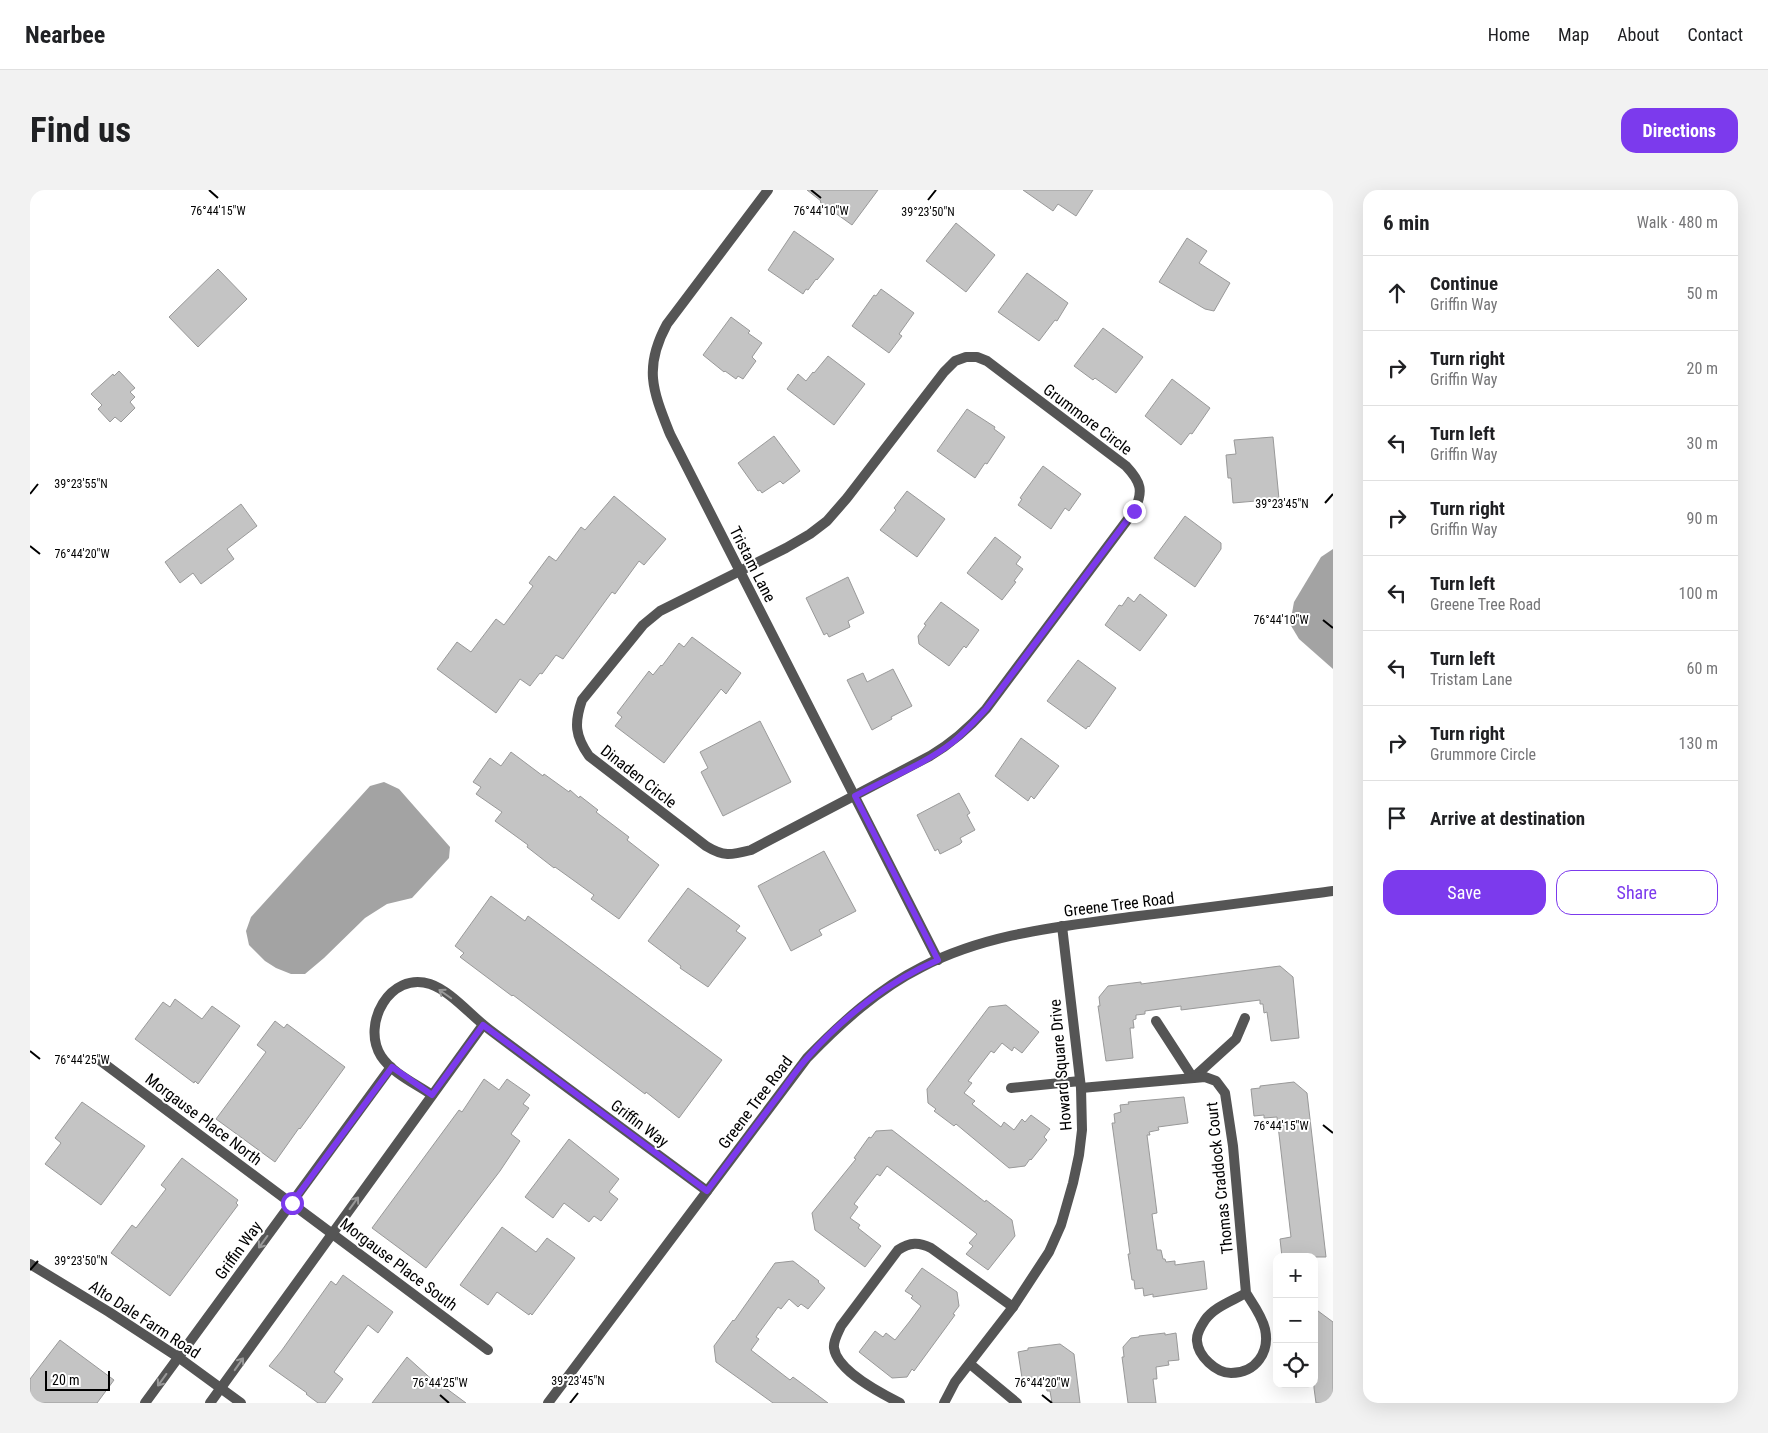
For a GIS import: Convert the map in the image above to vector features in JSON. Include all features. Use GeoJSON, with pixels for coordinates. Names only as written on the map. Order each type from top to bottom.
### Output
{"type":"FeatureCollection","features":[{"type":"Feature","properties":{"kind":"street","name":"Tristam Lane"},"geometry":{"type":"LineString","coordinates":[[768,190],[667,324],[657,342],[652,381],[657,402],[670,434],[938,960]]}},
{"type":"Feature","properties":{"kind":"street","name":"Grummore Circle"},"geometry":{"type":"LineString","coordinates":[[740,571],[786,548],[810,534],[827,521],[847,498],[944,372],[955,361],[966,357],[977,357],[987,360],[1126,466],[1135,476],[1140,486],[1140,499],[1134,511],[986,709],[952,743],[855,796]]}},
{"type":"Feature","properties":{"kind":"street","name":"Dinaden Circle"},"geometry":{"type":"LineString","coordinates":[[740,571],[666,608],[643,625],[582,700],[576,728],[580,744],[589,756],[717,853],[733,855],[751,850],[855,796]]}},
{"type":"Feature","properties":{"kind":"street","name":"Greene Tree Road"},"geometry":{"type":"LineString","coordinates":[[548,1403],[807,1058],[856,1010],[882,991],[922,967],[968,947],[1022,932],[1333,891]]}},
{"type":"Feature","properties":{"kind":"street","name":"Howard Square Drive"},"geometry":{"type":"LineString","coordinates":[[944,1403],[955,1382],[1013,1307],[1049,1252],[1061,1225],[1080,1155],[1082,1130],[1080,1085],[1062,926]]}},
{"type":"Feature","properties":{"kind":"street","name":"Griffin Way"},"geometry":{"type":"LineString","coordinates":[[432,1095],[392,1067],[381,1055],[376,1044],[375,1028],[377,1013],[384,1000],[398,988],[415,983],[430,984],[445,992],[483,1025],[707,1191]]}},
{"type":"Feature","properties":{"kind":"street"},"geometry":{"type":"LineString","coordinates":[[1156,1021],[1193,1078],[1236,1039],[1245,1018]]}},
{"type":"Feature","properties":{"kind":"street"},"geometry":{"type":"LineString","coordinates":[[210,1403],[483,1025]]}},
{"type":"Feature","properties":{"kind":"street","name":"Morgause Place North"},"geometry":{"type":"LineString","coordinates":[[98,1059],[292,1203]]}},
{"type":"Feature","properties":{"kind":"street","name":"Griffin Way"},"geometry":{"type":"LineString","coordinates":[[145,1403],[392,1067]]}},
{"type":"Feature","properties":{"kind":"street","name":"Thomas Craddock Court"},"geometry":{"type":"LineString","coordinates":[[1011,1088],[1205,1077],[1216,1080],[1225,1092],[1234,1155],[1246,1293],[1257,1310],[1265,1328],[1267,1343],[1264,1355],[1255,1365],[1244,1371],[1230,1373],[1218,1369],[1208,1361],[1197,1342],[1198,1332],[1206,1319],[1216,1309],[1246,1293]]}},
{"type":"Feature","properties":{"kind":"street","name":"Morgause Place South"},"geometry":{"type":"LineString","coordinates":[[292,1203],[488,1350]]}},
{"type":"Feature","properties":{"kind":"street"},"geometry":{"type":"LineString","coordinates":[[900,1403],[857,1377],[837,1358],[834,1348],[836,1336],[841,1326],[898,1250],[907,1245],[922,1244],[931,1248],[1013,1307]]}},
{"type":"Feature","properties":{"kind":"street","name":"Alto Dale Farm Road"},"geometry":{"type":"LineString","coordinates":[[30,1264],[178,1357],[241,1403]]}},
{"type":"Feature","properties":{"kind":"street"},"geometry":{"type":"LineString","coordinates":[[970,1364],[1017,1403]]}},
{"type":"Feature","properties":{"kind":"shaded area"},"geometry":{"type":"Polygon","coordinates":[[[1333,549],[1333,669],[1299,639],[1290,624],[1294,602],[1321,557],[1333,549]]]}},
{"type":"Feature","properties":{"kind":"shaded area"},"geometry":{"type":"Polygon","coordinates":[[[384,782],[399,789],[450,847],[449,858],[412,898],[387,904],[365,918],[305,974],[291,974],[276,968],[265,961],[249,945],[246,931],[251,917],[370,786],[384,782]]]}},
{"type":"Feature","properties":{"kind":"building"},"geometry":{"type":"Polygon","coordinates":[[[807,190],[878,190],[852,225],[807,190]]]}},
{"type":"Feature","properties":{"kind":"building"},"geometry":{"type":"Polygon","coordinates":[[[1023,190],[1093,190],[1076,216],[1058,204],[1053,211],[1023,190]]]}},
{"type":"Feature","properties":{"kind":"building"},"geometry":{"type":"Polygon","coordinates":[[[956,223],[995,255],[966,292],[926,261],[956,223]]]}},
{"type":"Feature","properties":{"kind":"building"},"geometry":{"type":"Polygon","coordinates":[[[794,231],[834,259],[803,294],[768,270],[794,231]]]}},
{"type":"Feature","properties":{"kind":"building"},"geometry":{"type":"Polygon","coordinates":[[[1187,238],[1207,251],[1199,263],[1230,283],[1214,311],[1205,309],[1159,282],[1187,238]]]}},
{"type":"Feature","properties":{"kind":"building"},"geometry":{"type":"Polygon","coordinates":[[[218,269],[247,299],[198,347],[169,317],[218,269]]]}},
{"type":"Feature","properties":{"kind":"building"},"geometry":{"type":"Polygon","coordinates":[[[1027,273],[1068,303],[1057,321],[1055,320],[1039,341],[998,312],[1027,273]]]}},
{"type":"Feature","properties":{"kind":"building"},"geometry":{"type":"Polygon","coordinates":[[[881,289],[914,313],[899,334],[902,336],[889,353],[852,326],[874,295],[876,296],[881,289]]]}},
{"type":"Feature","properties":{"kind":"building"},"geometry":{"type":"Polygon","coordinates":[[[731,317],[762,343],[752,357],[756,361],[743,379],[738,376],[736,379],[724,372],[703,355],[731,317]]]}},
{"type":"Feature","properties":{"kind":"building"},"geometry":{"type":"Polygon","coordinates":[[[1103,328],[1143,357],[1116,393],[1095,378],[1093,380],[1074,366],[1103,328]]]}},
{"type":"Feature","properties":{"kind":"building"},"geometry":{"type":"Polygon","coordinates":[[[828,356],[865,384],[834,425],[787,389],[798,374],[806,381],[828,356]]]}},
{"type":"Feature","properties":{"kind":"building"},"geometry":{"type":"Polygon","coordinates":[[[119,371],[135,388],[130,392],[135,397],[130,402],[135,408],[121,422],[115,417],[110,422],[98,409],[102,405],[91,394],[119,371]]]}},
{"type":"Feature","properties":{"kind":"building"},"geometry":{"type":"Polygon","coordinates":[[[1172,379],[1210,408],[1192,434],[1190,433],[1181,445],[1145,416],[1172,379]]]}},
{"type":"Feature","properties":{"kind":"building"},"geometry":{"type":"Polygon","coordinates":[[[967,409],[995,427],[994,429],[1005,437],[975,478],[937,451],[967,409]]]}},
{"type":"Feature","properties":{"kind":"building"},"geometry":{"type":"Polygon","coordinates":[[[774,436],[800,471],[783,484],[780,481],[762,493],[760,490],[758,491],[738,463],[774,436]]]}},
{"type":"Feature","properties":{"kind":"building"},"geometry":{"type":"Polygon","coordinates":[[[1273,437],[1279,499],[1233,503],[1231,478],[1228,478],[1226,455],[1236,454],[1234,440],[1273,437]]]}},
{"type":"Feature","properties":{"kind":"building"},"geometry":{"type":"Polygon","coordinates":[[[1043,466],[1081,494],[1069,511],[1065,508],[1051,529],[1018,505],[1022,499],[1020,498],[1043,466]]]}},
{"type":"Feature","properties":{"kind":"building"},"geometry":{"type":"Polygon","coordinates":[[[907,491],[945,519],[917,557],[880,530],[896,510],[894,508],[907,491]]]}},
{"type":"Feature","properties":{"kind":"building"},"geometry":{"type":"Polygon","coordinates":[[[614,496],[666,539],[644,565],[639,561],[615,594],[612,592],[563,659],[556,655],[530,686],[520,679],[496,713],[437,669],[457,642],[471,652],[496,619],[504,625],[533,586],[529,583],[549,556],[556,561],[581,527],[585,530],[614,496]]]}},
{"type":"Feature","properties":{"kind":"building"},"geometry":{"type":"Polygon","coordinates":[[[241,504],[257,526],[227,549],[234,559],[201,584],[193,573],[180,583],[165,562],[241,504]]]}},
{"type":"Feature","properties":{"kind":"building"},"geometry":{"type":"Polygon","coordinates":[[[1185,516],[1221,543],[1221,549],[1195,587],[1154,558],[1185,516]]]}},
{"type":"Feature","properties":{"kind":"building"},"geometry":{"type":"Polygon","coordinates":[[[995,537],[1021,557],[1016,564],[1023,569],[1002,600],[967,573],[995,537]]]}},
{"type":"Feature","properties":{"kind":"building"},"geometry":{"type":"Polygon","coordinates":[[[848,577],[864,613],[848,621],[850,627],[829,637],[827,633],[824,635],[806,598],[848,577]]]}},
{"type":"Feature","properties":{"kind":"building"},"geometry":{"type":"Polygon","coordinates":[[[1140,594],[1167,615],[1140,651],[1105,625],[1119,605],[1122,606],[1128,597],[1134,602],[1140,594]]]}},
{"type":"Feature","properties":{"kind":"building"},"geometry":{"type":"Polygon","coordinates":[[[941,602],[979,630],[966,648],[964,646],[949,666],[919,644],[918,636],[926,625],[924,624],[941,602]]]}},
{"type":"Feature","properties":{"kind":"building"},"geometry":{"type":"Polygon","coordinates":[[[692,637],[741,673],[726,694],[721,689],[664,763],[615,726],[622,717],[617,713],[649,671],[653,675],[679,643],[684,647],[692,637]]]}},
{"type":"Feature","properties":{"kind":"building"},"geometry":{"type":"Polygon","coordinates":[[[1078,660],[1116,688],[1086,729],[1047,701],[1078,660]]]}},
{"type":"Feature","properties":{"kind":"building"},"geometry":{"type":"Polygon","coordinates":[[[893,669],[912,706],[872,730],[847,680],[863,673],[867,682],[893,669]]]}},
{"type":"Feature","properties":{"kind":"building"},"geometry":{"type":"Polygon","coordinates":[[[760,721],[791,782],[723,816],[701,772],[708,768],[700,752],[760,721]]]}},
{"type":"Feature","properties":{"kind":"building"},"geometry":{"type":"Polygon","coordinates":[[[1021,738],[1059,766],[1034,799],[1031,796],[1028,801],[995,776],[1021,738]]]}},
{"type":"Feature","properties":{"kind":"building"},"geometry":{"type":"Polygon","coordinates":[[[511,752],[543,776],[544,774],[569,792],[570,790],[579,798],[580,796],[598,810],[596,812],[629,837],[627,840],[659,865],[619,919],[591,899],[594,895],[554,868],[527,847],[528,845],[495,821],[502,812],[476,794],[481,787],[473,782],[490,758],[501,766],[511,752]]]}},
{"type":"Feature","properties":{"kind":"building"},"geometry":{"type":"Polygon","coordinates":[[[959,793],[970,813],[967,815],[975,830],[960,838],[962,842],[960,844],[940,854],[938,849],[935,851],[917,815],[959,793]]]}},
{"type":"Feature","properties":{"kind":"building"},"geometry":{"type":"Polygon","coordinates":[[[824,851],[856,911],[819,930],[822,935],[791,951],[758,886],[824,851]]]}},
{"type":"Feature","properties":{"kind":"building"},"geometry":{"type":"Polygon","coordinates":[[[688,888],[740,926],[736,931],[746,938],[708,987],[680,968],[681,966],[648,941],[688,888]]]}},
{"type":"Feature","properties":{"kind":"building"},"geometry":{"type":"Polygon","coordinates":[[[491,896],[525,921],[528,916],[722,1060],[679,1118],[460,957],[464,953],[455,946],[491,896]]]}},
{"type":"Feature","properties":{"kind":"building"},"geometry":{"type":"Polygon","coordinates":[[[1280,966],[1293,977],[1299,1038],[1271,1041],[1267,1012],[1264,1013],[1263,1004],[1260,1004],[1260,1000],[1181,1010],[1181,1006],[1145,1011],[1145,1014],[1136,1015],[1136,1019],[1133,1020],[1134,1028],[1130,1028],[1133,1058],[1106,1061],[1098,1006],[1100,1006],[1099,997],[1108,986],[1141,982],[1141,984],[1280,966]]]}},
{"type":"Feature","properties":{"kind":"building"},"geometry":{"type":"Polygon","coordinates":[[[175,999],[202,1019],[212,1006],[240,1026],[198,1084],[195,1081],[194,1083],[135,1039],[163,1002],[170,1007],[175,999]]]}},
{"type":"Feature","properties":{"kind":"building"},"geometry":{"type":"Polygon","coordinates":[[[1006,1005],[1039,1032],[1022,1053],[1014,1047],[1012,1051],[1002,1043],[994,1053],[991,1051],[968,1081],[972,1083],[964,1093],[975,1101],[972,1104],[1001,1127],[1004,1122],[1014,1130],[1022,1119],[1025,1122],[1031,1115],[1050,1129],[1044,1137],[1047,1140],[1025,1166],[1009,1168],[956,1124],[954,1126],[934,1111],[936,1109],[928,1103],[927,1089],[989,1007],[1006,1005]]]}},
{"type":"Feature","properties":{"kind":"building"},"geometry":{"type":"Polygon","coordinates":[[[275,1021],[284,1028],[287,1024],[345,1067],[275,1162],[216,1119],[266,1052],[257,1045],[275,1021]]]}},
{"type":"Feature","properties":{"kind":"building"},"geometry":{"type":"Polygon","coordinates":[[[484,1079],[499,1090],[507,1079],[530,1095],[523,1104],[529,1108],[511,1134],[520,1141],[500,1171],[426,1268],[372,1228],[459,1110],[462,1112],[484,1079]]]}},
{"type":"Feature","properties":{"kind":"building"},"geometry":{"type":"Polygon","coordinates":[[[1294,1082],[1307,1093],[1326,1257],[1318,1257],[1318,1253],[1282,1253],[1280,1239],[1291,1237],[1277,1117],[1264,1118],[1264,1115],[1254,1116],[1251,1089],[1260,1088],[1260,1086],[1294,1082]]]}},
{"type":"Feature","properties":{"kind":"building"},"geometry":{"type":"Polygon","coordinates":[[[1184,1097],[1188,1123],[1158,1127],[1159,1130],[1149,1132],[1150,1135],[1147,1135],[1157,1213],[1152,1214],[1157,1250],[1161,1250],[1163,1259],[1166,1262],[1175,1261],[1175,1265],[1204,1261],[1207,1289],[1153,1297],[1153,1294],[1144,1296],[1143,1288],[1135,1289],[1134,1280],[1132,1280],[1112,1123],[1115,1123],[1114,1114],[1121,1112],[1120,1105],[1129,1104],[1128,1102],[1184,1097]]]}},
{"type":"Feature","properties":{"kind":"building"},"geometry":{"type":"Polygon","coordinates":[[[82,1102],[145,1146],[101,1205],[45,1164],[61,1143],[55,1138],[82,1102]]]}},
{"type":"Feature","properties":{"kind":"building"},"geometry":{"type":"Polygon","coordinates":[[[892,1130],[985,1202],[986,1200],[1012,1220],[1015,1236],[988,1270],[966,1254],[973,1246],[969,1243],[977,1234],[887,1166],[880,1176],[877,1174],[854,1204],[858,1207],[850,1218],[860,1225],[858,1228],[881,1246],[865,1267],[815,1230],[812,1213],[856,1159],[854,1158],[869,1137],[871,1138],[876,1131],[892,1130]]]}},
{"type":"Feature","properties":{"kind":"building"},"geometry":{"type":"Polygon","coordinates":[[[569,1139],[619,1179],[609,1192],[618,1199],[601,1221],[594,1216],[589,1222],[564,1203],[553,1218],[525,1197],[569,1139]]]}},
{"type":"Feature","properties":{"kind":"building"},"geometry":{"type":"Polygon","coordinates":[[[182,1158],[238,1200],[236,1203],[238,1205],[170,1296],[111,1253],[132,1225],[136,1228],[166,1189],[161,1185],[182,1158]]]}},
{"type":"Feature","properties":{"kind":"building"},"geometry":{"type":"Polygon","coordinates":[[[502,1227],[536,1252],[547,1238],[575,1258],[532,1315],[530,1313],[529,1315],[497,1292],[488,1305],[460,1285],[502,1227]]]}},
{"type":"Feature","properties":{"kind":"building"},"geometry":{"type":"Polygon","coordinates":[[[793,1261],[825,1288],[808,1309],[801,1304],[798,1307],[789,1299],[781,1309],[778,1307],[756,1337],[759,1339],[751,1350],[790,1380],[793,1377],[828,1403],[773,1403],[716,1362],[714,1346],[775,1263],[793,1261]]]}},
{"type":"Feature","properties":{"kind":"building"},"geometry":{"type":"Polygon","coordinates":[[[922,1268],[957,1292],[959,1306],[953,1314],[955,1315],[914,1371],[912,1369],[907,1377],[892,1378],[859,1352],[875,1331],[883,1337],[886,1333],[895,1340],[910,1321],[921,1306],[911,1298],[913,1296],[905,1291],[922,1268]]]}},
{"type":"Feature","properties":{"kind":"building"},"geometry":{"type":"Polygon","coordinates":[[[343,1275],[393,1312],[378,1333],[368,1325],[334,1372],[343,1379],[325,1403],[318,1403],[269,1366],[331,1281],[336,1285],[343,1275]]]}},
{"type":"Feature","properties":{"kind":"building"},"geometry":{"type":"Polygon","coordinates":[[[1318,1311],[1333,1322],[1333,1403],[1316,1403],[1314,1388],[1318,1388],[1318,1311]]]}},
{"type":"Feature","properties":{"kind":"building"},"geometry":{"type":"Polygon","coordinates":[[[1165,1333],[1165,1335],[1176,1333],[1179,1360],[1168,1361],[1169,1365],[1156,1367],[1157,1379],[1153,1379],[1156,1403],[1128,1403],[1122,1357],[1124,1357],[1123,1347],[1131,1338],[1165,1333]]]}},
{"type":"Feature","properties":{"kind":"building"},"geometry":{"type":"Polygon","coordinates":[[[60,1340],[114,1380],[97,1403],[30,1403],[30,1379],[60,1340]]]}},
{"type":"Feature","properties":{"kind":"building"},"geometry":{"type":"Polygon","coordinates":[[[1060,1344],[1074,1354],[1080,1403],[1052,1403],[1050,1391],[1047,1391],[1045,1378],[1032,1380],[1032,1377],[1022,1378],[1018,1352],[1028,1350],[1028,1348],[1060,1344]]]}},
{"type":"Feature","properties":{"kind":"building"},"geometry":{"type":"Polygon","coordinates":[[[407,1357],[438,1385],[439,1383],[466,1403],[372,1403],[407,1357]]]}},
{"type":"Feature","properties":{"kind":"route"},"geometry":{"type":"LineString","coordinates":[[292,1203],[392,1067],[432,1095],[483,1025],[707,1191],[807,1058],[833,1031],[856,1010],[882,991],[922,967],[938,960],[855,796],[952,743],[970,727],[986,709],[1134,511]]}}]}
